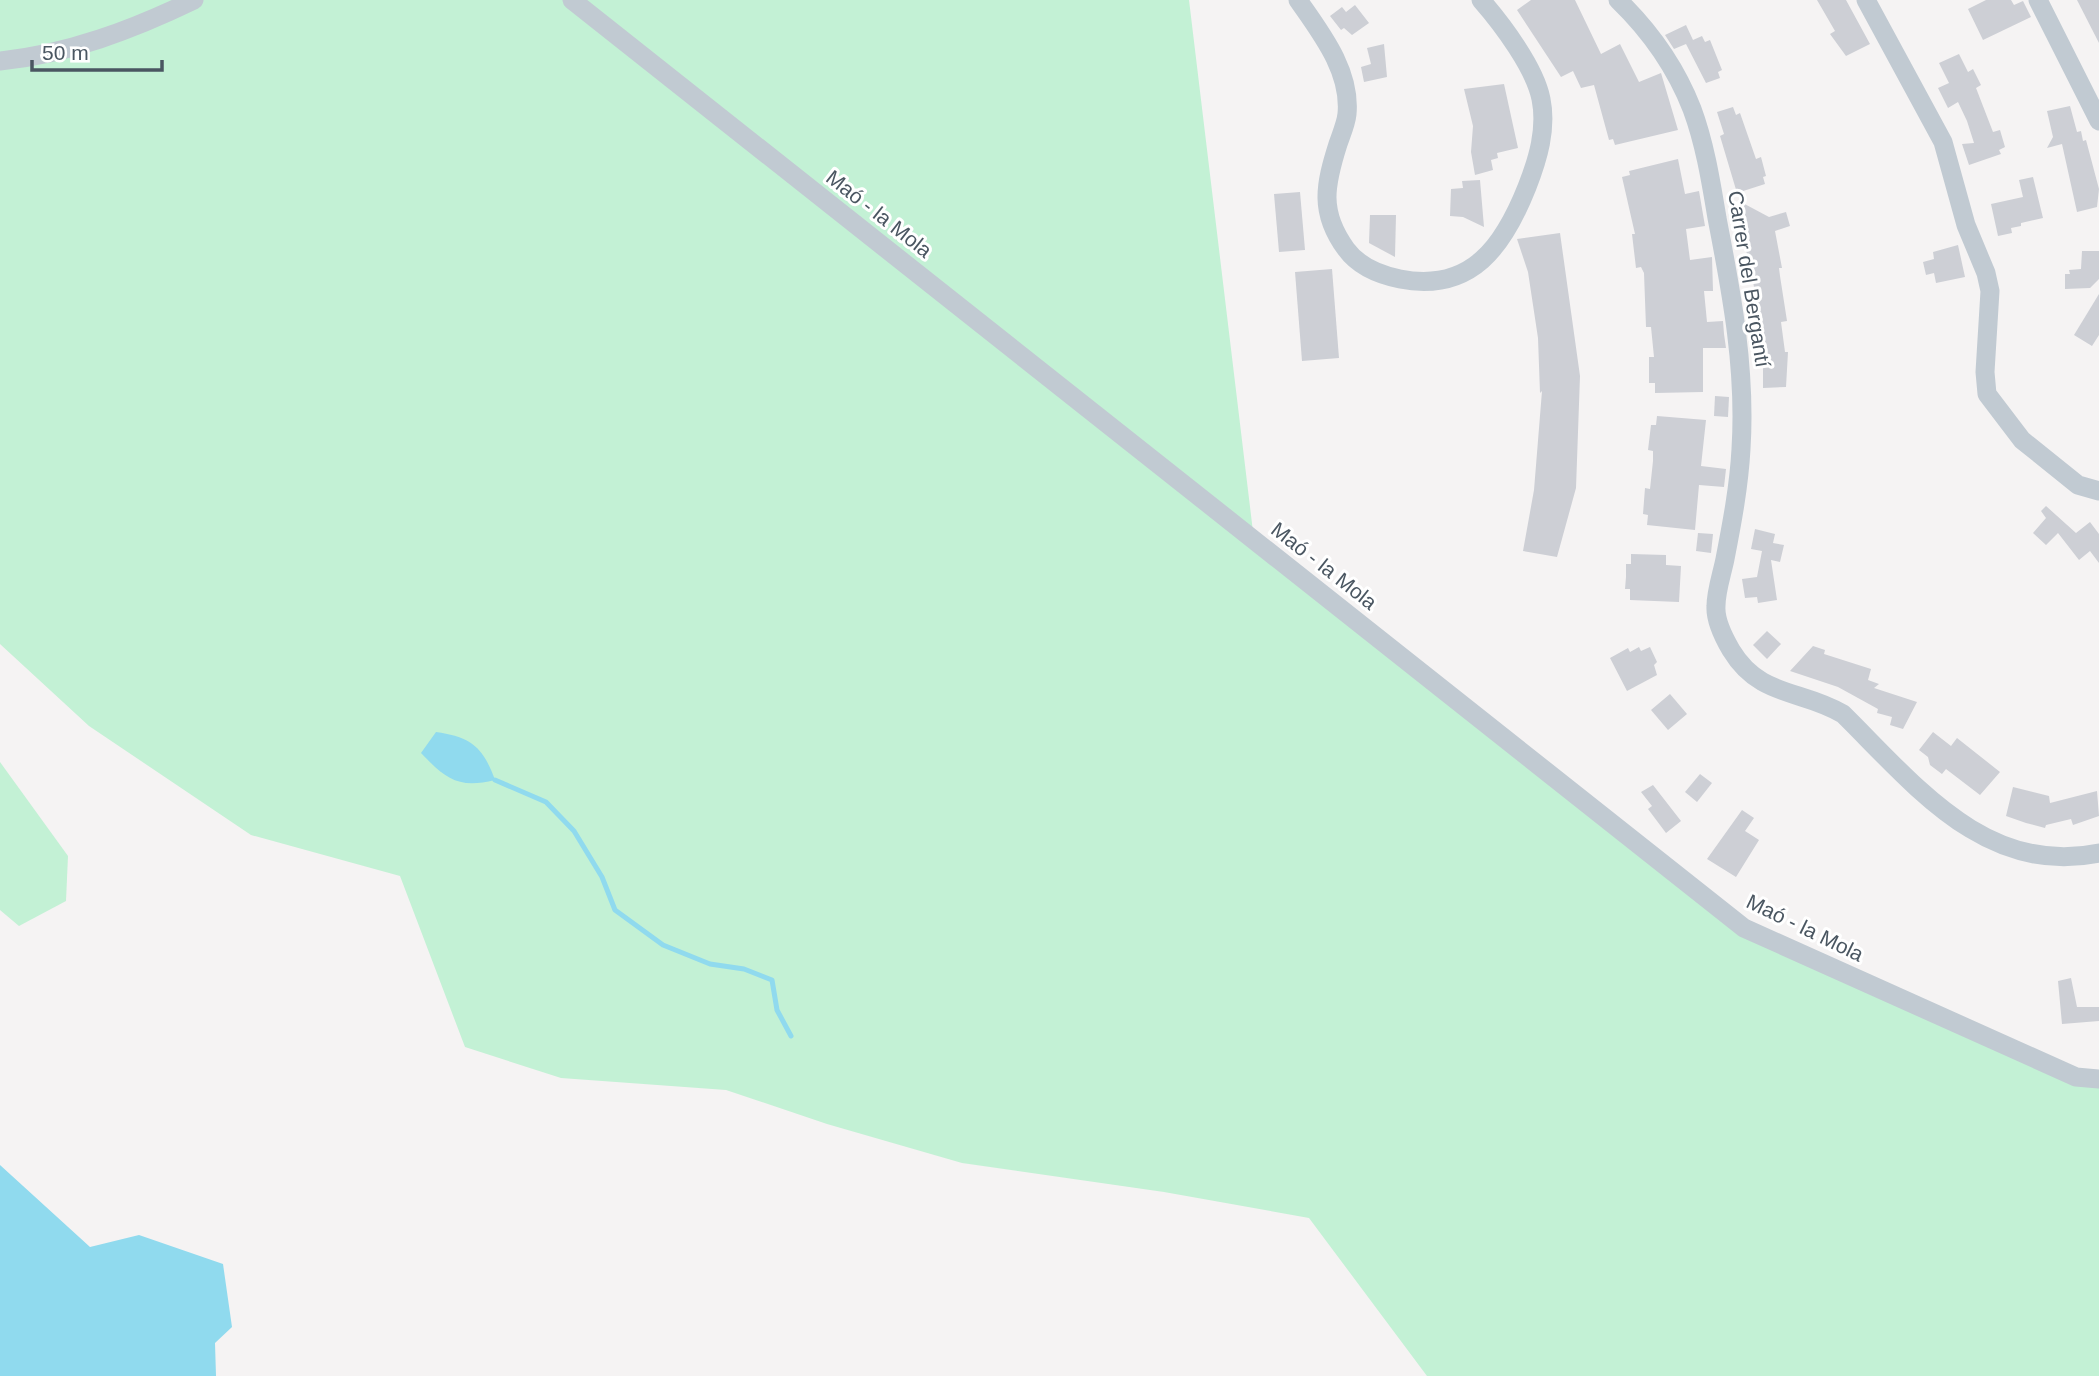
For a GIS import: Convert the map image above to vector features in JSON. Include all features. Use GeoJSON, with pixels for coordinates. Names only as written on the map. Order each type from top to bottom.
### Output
{"type":"FeatureCollection","features":[{"type":"Feature","properties":{"kind":"street"},"geometry":{"type":"LineString","coordinates":[[0,61],[47,56],[149,22],[194,0]]}},
{"type":"Feature","properties":{"kind":"street","name":"Maó - la Mola"},"geometry":{"type":"LineString","coordinates":[[572,0],[1744,928],[2076,1077],[2099,1079]]}},
{"type":"Feature","properties":{"kind":"street"},"geometry":{"type":"LineString","coordinates":[[1297,0],[1339,62],[1348,113],[1326,182],[1327,207],[1336,232],[1347,251],[1366,268],[1416,282],[1442,280],[1462,272],[1494,251],[1507,234],[1535,167],[1544,129],[1541,97],[1525,62],[1481,0]]}},
{"type":"Feature","properties":{"kind":"street","name":"Carrer del Bergantí"},"geometry":{"type":"LineString","coordinates":[[1618,0],[1642,24],[1664,57],[1692,109],[1706,160],[1736,315],[1742,375],[1741,449],[1734,511],[1715,607],[1722,633],[1731,651],[1742,667],[1766,685],[1783,693],[1826,704],[1843,714],[1942,812],[1979,836],[2049,856],[2076,858],[2099,853]]}},
{"type":"Feature","properties":{"kind":"street"},"geometry":{"type":"LineString","coordinates":[[1866,0],[1943,142],[1966,225],[1986,273],[1990,291],[1984,372],[1987,394],[2022,440],[2078,485],[2099,491]]}},
{"type":"Feature","properties":{"kind":"street"},"geometry":{"type":"LineString","coordinates":[[2038,0],[2099,121]]}},
{"type":"Feature","properties":{"kind":"green space"},"geometry":{"type":"Polygon","coordinates":[[[0,0],[1189,0],[1254,540],[1744,928],[2099,1079],[2099,1376],[1427,1376],[1309,1218],[1164,1192],[962,1163],[827,1124],[726,1090],[561,1078],[465,1047],[400,876],[251,835],[89,726],[0,644],[0,0]]]}},
{"type":"Feature","properties":{"kind":"green space"},"geometry":{"type":"Polygon","coordinates":[[[0,762],[68,856],[66,901],[19,926],[0,910],[0,762]]]}},
{"type":"Feature","properties":{"kind":"water"},"geometry":{"type":"Polygon","coordinates":[[[436,732],[458,737],[474,746],[486,759],[495,780],[462,782],[453,780],[438,769],[421,753],[436,732]]]}},
{"type":"Feature","properties":{"kind":"water"},"geometry":{"type":"Polygon","coordinates":[[[0,1165],[90,1247],[139,1235],[223,1264],[232,1327],[215,1343],[216,1376],[0,1376],[0,1165]]]}},
{"type":"Feature","properties":{"kind":"building"},"geometry":{"type":"Polygon","coordinates":[[[1531,0],[1575,0],[1601,54],[1620,44],[1639,82],[1661,73],[1678,130],[1615,145],[1613,139],[1609,140],[1594,85],[1581,88],[1573,71],[1561,77],[1517,10],[1531,0]]]}},
{"type":"Feature","properties":{"kind":"building"},"geometry":{"type":"Polygon","coordinates":[[[1817,0],[1846,0],[1870,44],[1846,56],[1830,34],[1835,31],[1817,0]]]}},
{"type":"Feature","properties":{"kind":"building"},"geometry":{"type":"Polygon","coordinates":[[[1986,0],[2011,0],[2014,5],[2023,1],[2031,17],[1983,40],[1968,9],[1986,0]]]}},
{"type":"Feature","properties":{"kind":"building"},"geometry":{"type":"Polygon","coordinates":[[[2077,0],[2099,0],[2099,43],[2077,0]]]}},
{"type":"Feature","properties":{"kind":"building"},"geometry":{"type":"Polygon","coordinates":[[[1355,5],[1369,23],[1352,35],[1344,28],[1341,30],[1330,16],[1342,7],[1346,12],[1355,5]]]}},
{"type":"Feature","properties":{"kind":"building"},"geometry":{"type":"Polygon","coordinates":[[[1686,25],[1693,40],[1702,36],[1705,42],[1710,40],[1722,70],[1718,72],[1720,78],[1706,83],[1686,44],[1674,49],[1665,35],[1686,25]]]}},
{"type":"Feature","properties":{"kind":"building"},"geometry":{"type":"Polygon","coordinates":[[[1384,44],[1387,77],[1364,82],[1361,67],[1371,64],[1367,48],[1384,44]]]}},
{"type":"Feature","properties":{"kind":"building"},"geometry":{"type":"Polygon","coordinates":[[[1959,54],[1968,72],[1973,69],[1981,85],[1976,88],[1993,132],[2000,130],[2005,147],[1999,150],[2001,154],[1969,165],[1962,144],[1974,143],[1967,121],[1958,102],[1948,108],[1938,88],[1949,83],[1939,63],[1959,54]]]}},
{"type":"Feature","properties":{"kind":"building"},"geometry":{"type":"Polygon","coordinates":[[[1504,84],[1518,148],[1497,153],[1498,158],[1491,160],[1493,170],[1475,175],[1471,152],[1473,126],[1464,89],[1504,84]]]}},
{"type":"Feature","properties":{"kind":"building"},"geometry":{"type":"Polygon","coordinates":[[[2070,106],[2077,132],[2081,131],[2083,141],[2086,140],[2099,189],[2097,207],[2077,212],[2062,144],[2047,148],[2053,137],[2047,111],[2070,106]]]}},
{"type":"Feature","properties":{"kind":"building"},"geometry":{"type":"Polygon","coordinates":[[[1733,107],[1736,115],[1740,113],[1756,159],[1761,157],[1766,176],[1763,177],[1765,184],[1737,193],[1720,136],[1724,134],[1717,112],[1733,107]]]}},
{"type":"Feature","properties":{"kind":"building"},"geometry":{"type":"Polygon","coordinates":[[[1678,159],[1685,194],[1699,191],[1705,226],[1686,229],[1690,260],[1712,257],[1713,291],[1704,291],[1707,322],[1723,321],[1726,348],[1703,348],[1703,392],[1655,393],[1655,383],[1649,383],[1649,357],[1654,357],[1651,327],[1646,327],[1644,273],[1641,267],[1636,268],[1632,234],[1635,234],[1622,177],[1630,175],[1629,171],[1678,159]]]}},
{"type":"Feature","properties":{"kind":"building"},"geometry":{"type":"Polygon","coordinates":[[[2033,177],[2043,218],[2021,223],[2021,226],[2011,228],[2012,233],[1998,236],[1991,204],[2023,197],[2019,180],[2033,177]]]}},
{"type":"Feature","properties":{"kind":"building"},"geometry":{"type":"Polygon","coordinates":[[[1480,180],[1484,227],[1463,217],[1450,216],[1451,189],[1463,188],[1462,181],[1480,180]]]}},
{"type":"Feature","properties":{"kind":"building"},"geometry":{"type":"Polygon","coordinates":[[[1300,192],[1305,250],[1279,252],[1274,194],[1300,192]]]}},
{"type":"Feature","properties":{"kind":"building"},"geometry":{"type":"Polygon","coordinates":[[[1739,201],[1769,217],[1786,212],[1790,226],[1775,231],[1787,321],[1781,322],[1785,352],[1788,352],[1786,387],[1763,388],[1763,338],[1756,339],[1754,325],[1760,324],[1753,281],[1744,241],[1737,243],[1734,225],[1746,221],[1739,201]]]}},
{"type":"Feature","properties":{"kind":"building"},"geometry":{"type":"Polygon","coordinates":[[[1370,215],[1396,215],[1395,257],[1369,243],[1370,215]]]}},
{"type":"Feature","properties":{"kind":"building"},"geometry":{"type":"Polygon","coordinates":[[[1560,233],[1580,376],[1576,488],[1557,557],[1523,551],[1534,490],[1542,391],[1540,393],[1538,338],[1528,272],[1517,239],[1560,233]]]}},
{"type":"Feature","properties":{"kind":"building"},"geometry":{"type":"Polygon","coordinates":[[[1958,245],[1965,277],[1936,283],[1934,273],[1926,275],[1923,262],[1934,259],[1933,252],[1958,245]]]}},
{"type":"Feature","properties":{"kind":"building"},"geometry":{"type":"Polygon","coordinates":[[[2082,251],[2099,251],[2099,279],[2090,288],[2065,289],[2065,274],[2070,274],[2069,270],[2081,269],[2082,251]]]}},
{"type":"Feature","properties":{"kind":"building"},"geometry":{"type":"Polygon","coordinates":[[[1332,269],[1339,358],[1302,361],[1295,272],[1332,269]]]}},
{"type":"Feature","properties":{"kind":"building"},"geometry":{"type":"Polygon","coordinates":[[[2099,294],[2099,335],[2092,346],[2074,335],[2099,294]]]}},
{"type":"Feature","properties":{"kind":"building"},"geometry":{"type":"Polygon","coordinates":[[[1715,396],[1729,397],[1728,417],[1714,416],[1715,396]]]}},
{"type":"Feature","properties":{"kind":"building"},"geometry":{"type":"Polygon","coordinates":[[[1657,416],[1706,420],[1701,466],[1726,469],[1724,487],[1699,485],[1695,530],[1647,525],[1648,515],[1643,514],[1645,488],[1650,489],[1653,461],[1653,451],[1648,450],[1651,425],[1656,425],[1657,416]]]}},
{"type":"Feature","properties":{"kind":"building"},"geometry":{"type":"Polygon","coordinates":[[[2046,506],[2076,533],[2090,522],[2099,534],[2099,563],[2090,551],[2079,560],[2058,533],[2046,545],[2033,533],[2046,518],[2041,511],[2046,506]]]}},
{"type":"Feature","properties":{"kind":"building"},"geometry":{"type":"Polygon","coordinates":[[[1755,529],[1775,534],[1773,543],[1784,545],[1780,562],[1771,560],[1777,600],[1758,603],[1757,597],[1745,598],[1742,579],[1757,577],[1762,551],[1751,549],[1755,529]]]}},
{"type":"Feature","properties":{"kind":"building"},"geometry":{"type":"Polygon","coordinates":[[[1698,533],[1713,534],[1711,553],[1696,551],[1698,533]]]}},
{"type":"Feature","properties":{"kind":"building"},"geometry":{"type":"Polygon","coordinates":[[[1631,554],[1666,555],[1666,565],[1681,566],[1679,602],[1630,600],[1630,589],[1625,589],[1626,564],[1631,564],[1631,554]]]}},
{"type":"Feature","properties":{"kind":"building"},"geometry":{"type":"Polygon","coordinates":[[[1767,631],[1781,644],[1767,659],[1753,645],[1767,631]]]}},
{"type":"Feature","properties":{"kind":"building"},"geometry":{"type":"Polygon","coordinates":[[[1813,646],[1825,650],[1824,654],[1871,669],[1868,680],[1879,684],[1874,688],[1917,702],[1903,729],[1890,725],[1892,717],[1877,713],[1878,709],[1838,687],[1790,671],[1813,646]]]}},
{"type":"Feature","properties":{"kind":"building"},"geometry":{"type":"Polygon","coordinates":[[[1639,647],[1641,651],[1650,647],[1657,662],[1654,665],[1657,675],[1627,691],[1610,658],[1628,648],[1630,652],[1639,647]]]}},
{"type":"Feature","properties":{"kind":"building"},"geometry":{"type":"Polygon","coordinates":[[[1670,694],[1687,714],[1668,730],[1651,710],[1670,694]]]}},
{"type":"Feature","properties":{"kind":"building"},"geometry":{"type":"Polygon","coordinates":[[[1933,732],[1951,746],[1957,738],[2000,772],[1980,795],[1946,769],[1942,774],[1930,765],[1928,757],[1919,750],[1933,732]]]}},
{"type":"Feature","properties":{"kind":"building"},"geometry":{"type":"Polygon","coordinates":[[[1700,774],[1712,783],[1697,802],[1685,792],[1700,774]]]}},
{"type":"Feature","properties":{"kind":"building"},"geometry":{"type":"Polygon","coordinates":[[[1653,785],[1681,821],[1666,833],[1648,809],[1652,806],[1641,792],[1653,785]]]}},
{"type":"Feature","properties":{"kind":"building"},"geometry":{"type":"Polygon","coordinates":[[[2013,787],[2049,796],[2050,803],[2097,791],[2099,816],[2073,825],[2071,819],[2046,825],[2045,828],[2026,823],[2006,816],[2013,787]]]}},
{"type":"Feature","properties":{"kind":"building"},"geometry":{"type":"Polygon","coordinates":[[[1742,810],[1754,818],[1745,831],[1759,840],[1736,877],[1707,859],[1742,810]]]}},
{"type":"Feature","properties":{"kind":"building"},"geometry":{"type":"Polygon","coordinates":[[[2071,978],[2077,1007],[2099,1007],[2099,1021],[2062,1024],[2058,981],[2071,978]]]}},
{"type":"Feature","properties":{"kind":"waterway"},"geometry":{"type":"LineString","coordinates":[[495,780],[546,802],[574,831],[602,877],[615,910],[663,945],[710,964],[744,969],[772,980],[777,1010],[791,1036]]}}]}
